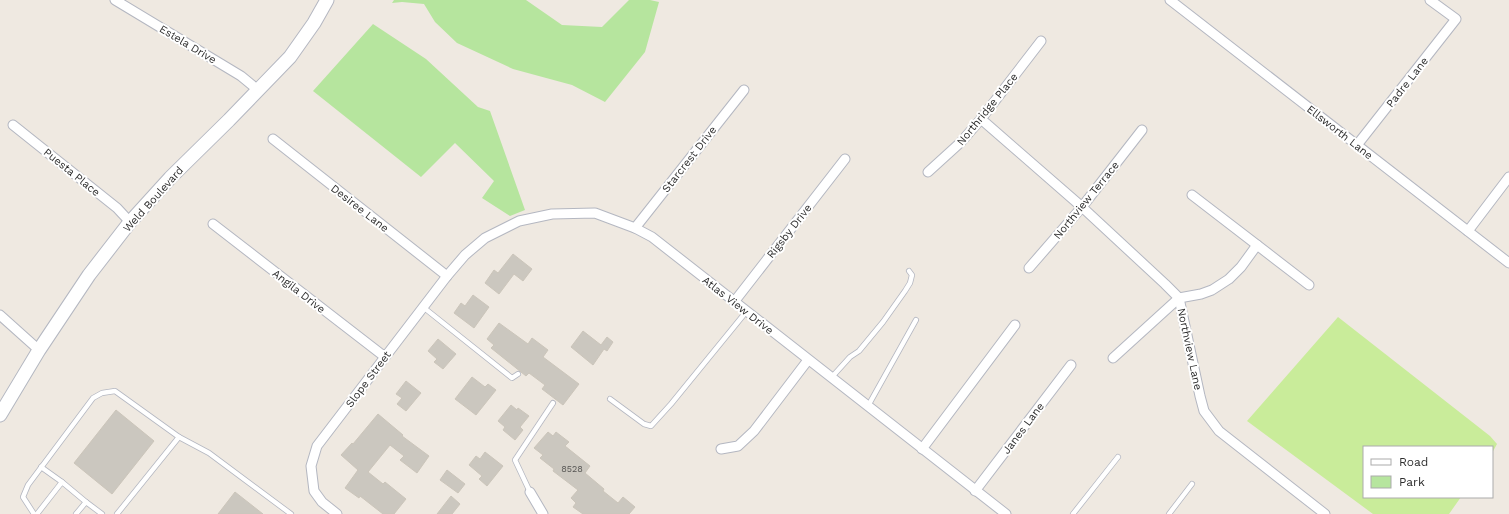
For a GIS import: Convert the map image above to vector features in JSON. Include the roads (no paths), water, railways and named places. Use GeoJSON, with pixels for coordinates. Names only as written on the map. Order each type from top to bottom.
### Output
{"type":"FeatureCollection","features":[{"type":"Feature","properties":{"kind":"main road","name":"Weld Boulevard"},"geometry":{"type":"LineString","coordinates":[[0,415],[39,350],[89,275],[130,222],[170,178],[290,57],[314,23],[327,0]]}},
{"type":"Feature","properties":{"kind":"street","name":"Estela Drive"},"geometry":{"type":"LineString","coordinates":[[115,0],[241,76],[258,90]]}},
{"type":"Feature","properties":{"kind":"street","name":"Ellsworth Lane"},"geometry":{"type":"LineString","coordinates":[[1170,0],[1509,263]]}},
{"type":"Feature","properties":{"kind":"street","name":"Padre Lane"},"geometry":{"type":"LineString","coordinates":[[1357,145],[1456,19],[1430,0]]}},
{"type":"Feature","properties":{"kind":"street","name":"Northridge Place"},"geometry":{"type":"LineString","coordinates":[[928,172],[961,142],[981,119],[1041,41]]}},
{"type":"Feature","properties":{"kind":"street","name":"Starcrest Drive"},"geometry":{"type":"LineString","coordinates":[[635,228],[744,90]]}},
{"type":"Feature","properties":{"kind":"street","name":"Northview Lane"},"geometry":{"type":"LineString","coordinates":[[981,119],[1082,207],[1179,298],[1204,411],[1219,432],[1325,514]]}},
{"type":"Feature","properties":{"kind":"street","name":"Puesta Place"},"geometry":{"type":"LineString","coordinates":[[13,125],[117,208],[130,222]]}},
{"type":"Feature","properties":{"kind":"street","name":"Northview Terrace"},"geometry":{"type":"LineString","coordinates":[[1029,268],[1082,207],[1142,130]]}},
{"type":"Feature","properties":{"kind":"street","name":"Desiree Lane"},"geometry":{"type":"LineString","coordinates":[[273,139],[448,276]]}},
{"type":"Feature","properties":{"kind":"street","name":"Rigsby Drive"},"geometry":{"type":"LineString","coordinates":[[734,302],[845,159]]}},
{"type":"Feature","properties":{"kind":"street"},"geometry":{"type":"LineString","coordinates":[[1468,231],[1509,178]]}},
{"type":"Feature","properties":{"kind":"street"},"geometry":{"type":"LineString","coordinates":[[1192,195],[1309,285]]}},
{"type":"Feature","properties":{"kind":"street","name":"Atlas View Drive"},"geometry":{"type":"LineString","coordinates":[[448,276],[465,255],[485,238],[518,221],[552,214],[595,213],[635,228],[652,237],[867,407],[1006,514]]}},
{"type":"Feature","properties":{"kind":"street","name":"Angila Drive"},"geometry":{"type":"LineString","coordinates":[[214,224],[385,357]]}},
{"type":"Feature","properties":{"kind":"street"},"geometry":{"type":"LineString","coordinates":[[1113,358],[1179,298],[1201,294],[1222,284],[1241,267],[1257,245]]}},
{"type":"Feature","properties":{"kind":"street","name":"Slope Street"},"geometry":{"type":"LineString","coordinates":[[337,514],[322,502],[314,491],[311,466],[318,446],[448,276]]}},
{"type":"Feature","properties":{"kind":"street"},"geometry":{"type":"LineString","coordinates":[[0,315],[39,350]]}},
{"type":"Feature","properties":{"kind":"street"},"geometry":{"type":"LineString","coordinates":[[922,449],[1015,325]]}},
{"type":"Feature","properties":{"kind":"street"},"geometry":{"type":"LineString","coordinates":[[721,449],[738,446],[754,430],[808,360]]}},
{"type":"Feature","properties":{"kind":"street","name":"Janes Lane"},"geometry":{"type":"LineString","coordinates":[[975,491],[1071,365]]}},
{"type":"Feature","properties":{"kind":"street"},"geometry":{"type":"LineString","coordinates":[[530,492],[543,514]]}},
{"type":"Feature","properties":{"kind":"lane"},"geometry":{"type":"LineString","coordinates":[[831,378],[850,357],[859,351],[895,306],[910,283],[912,275],[909,271]]}},
{"type":"Feature","properties":{"kind":"lane"},"geometry":{"type":"LineString","coordinates":[[423,307],[441,323],[512,378],[518,374]]}},
{"type":"Feature","properties":{"kind":"lane"},"geometry":{"type":"LineString","coordinates":[[610,399],[644,424],[651,426],[671,404],[746,312]]}},
{"type":"Feature","properties":{"kind":"lane"},"geometry":{"type":"LineString","coordinates":[[867,407],[916,320]]}},
{"type":"Feature","properties":{"kind":"lane"},"geometry":{"type":"LineString","coordinates":[[62,482],[36,514],[23,497],[28,485],[93,398],[102,393],[115,391],[179,438],[209,453],[291,514]]}},
{"type":"Feature","properties":{"kind":"lane"},"geometry":{"type":"LineString","coordinates":[[530,492],[515,460],[553,403]]}},
{"type":"Feature","properties":{"kind":"lane"},"geometry":{"type":"LineString","coordinates":[[117,514],[179,438]]}},
{"type":"Feature","properties":{"kind":"lane"},"geometry":{"type":"LineString","coordinates":[[1073,514],[1118,457]]}},
{"type":"Feature","properties":{"kind":"lane"},"geometry":{"type":"LineString","coordinates":[[41,467],[102,514]]}},
{"type":"Feature","properties":{"kind":"lane"},"geometry":{"type":"LineString","coordinates":[[1169,514],[1192,484]]}},
{"type":"Feature","properties":{"kind":"lane"},"geometry":{"type":"LineString","coordinates":[[76,514],[86,502]]}}]}
